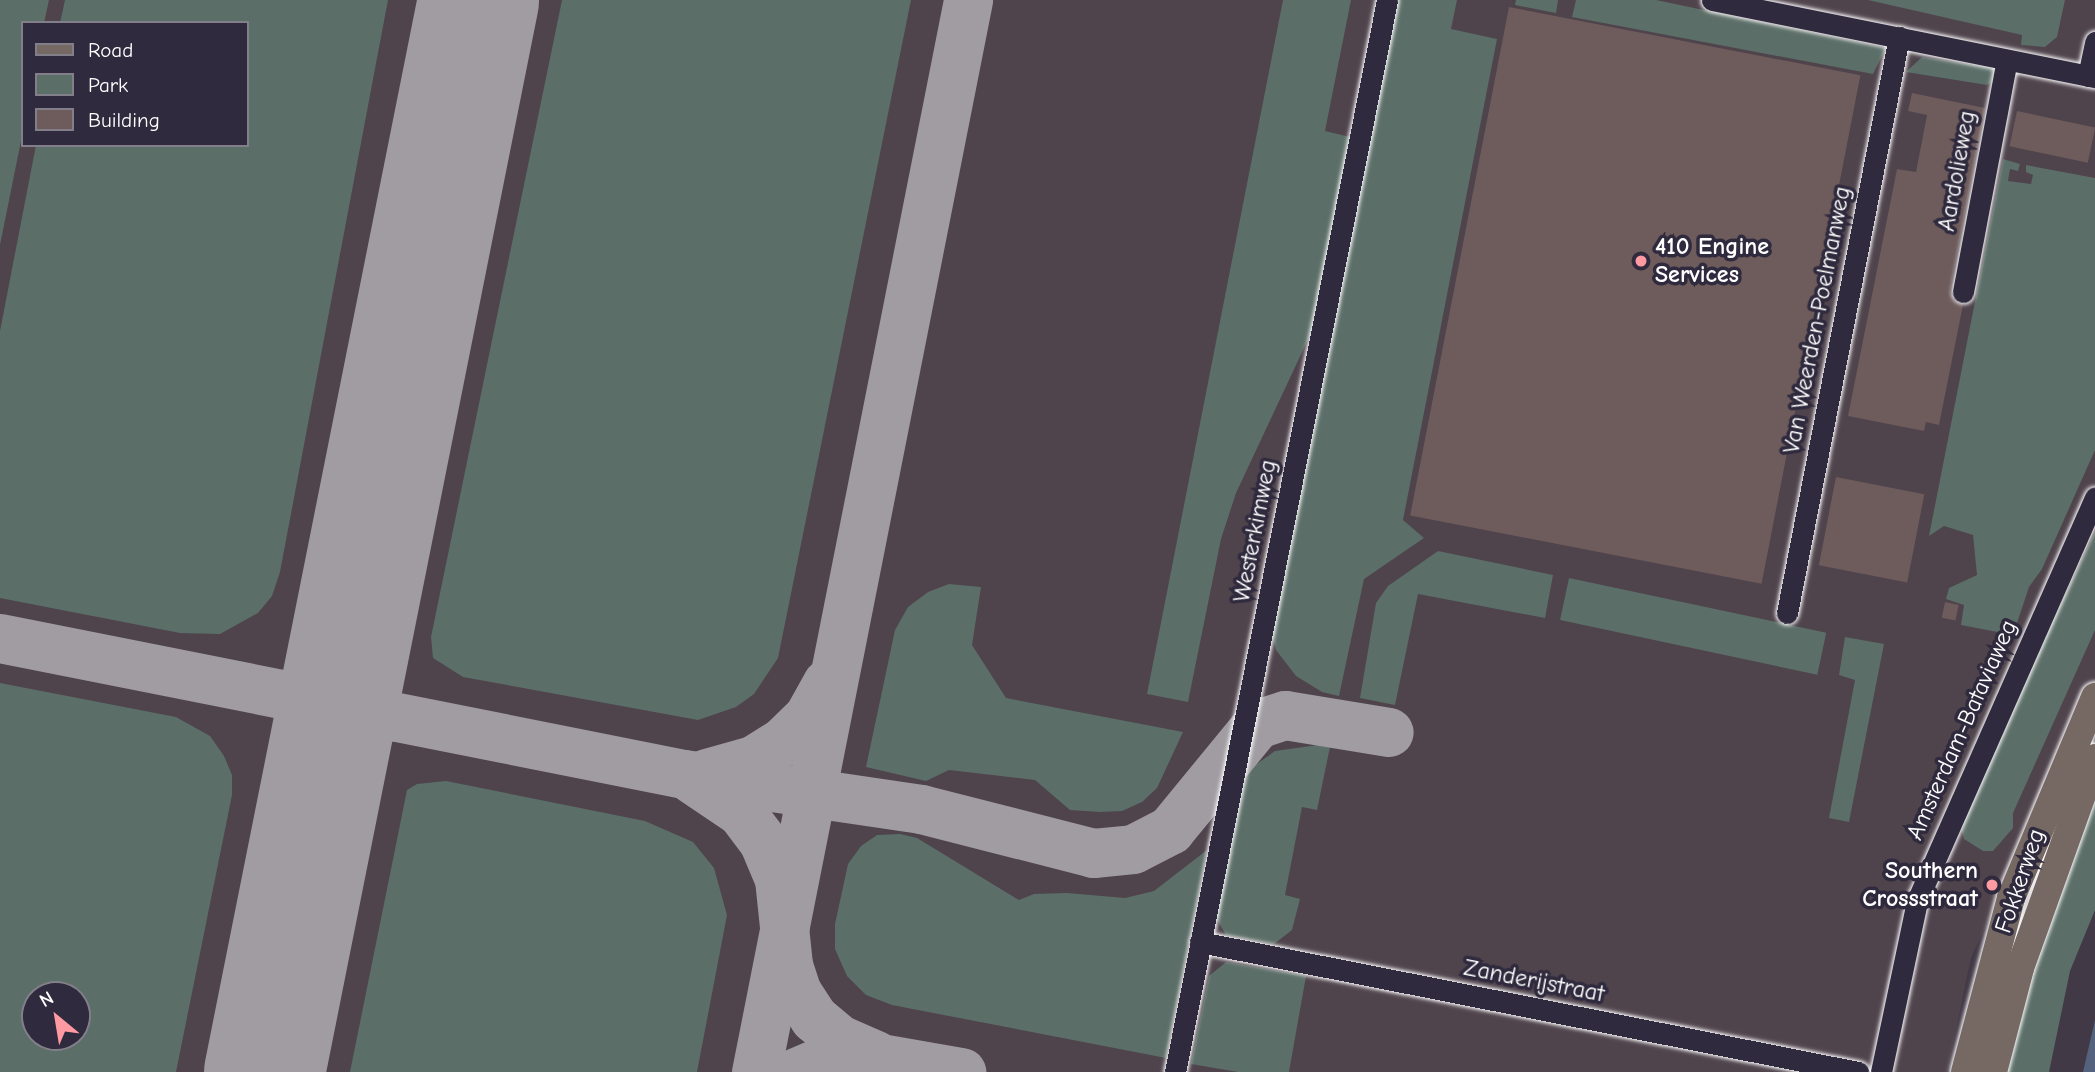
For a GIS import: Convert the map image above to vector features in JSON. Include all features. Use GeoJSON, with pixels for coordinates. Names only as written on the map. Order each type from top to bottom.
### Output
{"type":"FeatureCollection","features":[{"type":"Feature","properties":{"kind":"main road","name":"Fokkerweg"},"geometry":{"type":"LineString","coordinates":[[1965,1072],[2011,898],[2095,697]]}},
{"type":"Feature","properties":{"kind":"main road","name":"Fokkerweg"},"geometry":{"type":"LineString","coordinates":[[1993,1072],[2024,956],[2095,758]]}},
{"type":"Feature","properties":{"kind":"street","name":"Westerkimweg"},"geometry":{"type":"LineString","coordinates":[[1175,1072],[1387,0]]}},
{"type":"Feature","properties":{"kind":"street"},"geometry":{"type":"LineString","coordinates":[[1712,0],[2092,77],[2095,42]]}},
{"type":"Feature","properties":{"kind":"street","name":"Van Weerden-Poelmanweg"},"geometry":{"type":"LineString","coordinates":[[1787,613],[1899,37]]}},
{"type":"Feature","properties":{"kind":"street","name":"Aardolieweg"},"geometry":{"type":"LineString","coordinates":[[1963,292],[2007,60]]}},
{"type":"Feature","properties":{"kind":"street","name":"Amsterdam-Bataviaweg"},"geometry":{"type":"LineString","coordinates":[[1881,1072],[1904,954],[1925,878],[2095,498]]}},
{"type":"Feature","properties":{"kind":"street","name":"Zanderijstraat"},"geometry":{"type":"LineString","coordinates":[[1200,942],[1858,1072]]}},
{"type":"Feature","properties":{"kind":"shaded area"},"geometry":{"type":"Polygon","coordinates":[[[0,0],[2095,0],[2095,687],[1971,958],[1947,1072],[0,1072],[0,0]]]}},
{"type":"Feature","properties":{"kind":"green space"},"geometry":{"type":"Polygon","coordinates":[[[0,0],[49,0],[44,21],[21,21],[21,141],[0,245],[0,0]]]}},
{"type":"Feature","properties":{"kind":"green space"},"geometry":{"type":"Polygon","coordinates":[[[65,0],[388,0],[280,572],[272,596],[258,613],[220,634],[180,633],[0,598],[0,331],[36,147],[248,147],[248,21],[60,21],[65,0]]]}},
{"type":"Feature","properties":{"kind":"green space"},"geometry":{"type":"Polygon","coordinates":[[[562,0],[911,0],[778,658],[754,694],[736,707],[698,720],[463,677],[433,658],[431,637],[562,0]]]}},
{"type":"Feature","properties":{"kind":"green space"},"geometry":{"type":"Polygon","coordinates":[[[1283,0],[1351,0],[1325,131],[1350,137],[1312,331],[1236,493],[1221,539],[1188,702],[1147,694],[1283,0]]]}},
{"type":"Feature","properties":{"kind":"green space"},"geometry":{"type":"Polygon","coordinates":[[[1398,0],[1457,0],[1451,29],[1497,39],[1403,520],[1424,538],[1364,579],[1339,696],[1322,692],[1296,676],[1276,650],[1272,634],[1398,0]]]}},
{"type":"Feature","properties":{"kind":"green space"},"geometry":{"type":"Polygon","coordinates":[[[1516,0],[1558,0],[1556,13],[1515,5],[1516,0]]]}},
{"type":"Feature","properties":{"kind":"green space"},"geometry":{"type":"Polygon","coordinates":[[[1576,0],[1656,0],[1886,48],[1873,74],[1572,17],[1576,0]]]}},
{"type":"Feature","properties":{"kind":"green space"},"geometry":{"type":"Polygon","coordinates":[[[1868,0],[2065,0],[2057,37],[2045,47],[2021,45],[2022,35],[1868,0]]]}},
{"type":"Feature","properties":{"kind":"green space"},"geometry":{"type":"Polygon","coordinates":[[[1922,57],[1993,68],[1996,80],[1987,85],[1906,72],[1922,57]]]}},
{"type":"Feature","properties":{"kind":"green space"},"geometry":{"type":"Polygon","coordinates":[[[2003,159],[2020,164],[2018,171],[2010,169],[2008,181],[2031,184],[2033,175],[2026,172],[2026,165],[2095,178],[2095,450],[2042,569],[2029,587],[2013,635],[1961,625],[1964,605],[1946,599],[1949,588],[1977,575],[1973,535],[1944,526],[1929,536],[2003,159]]]}},
{"type":"Feature","properties":{"kind":"green space"},"geometry":{"type":"Polygon","coordinates":[[[2095,532],[2095,630],[2013,813],[2013,828],[1993,851],[1983,851],[1964,839],[1959,820],[2095,532]]]}},
{"type":"Feature","properties":{"kind":"green space"},"geometry":{"type":"Polygon","coordinates":[[[1438,551],[1553,575],[1545,618],[1418,594],[1395,705],[1360,698],[1376,603],[1388,586],[1438,551]]]}},
{"type":"Feature","properties":{"kind":"green space"},"geometry":{"type":"Polygon","coordinates":[[[1569,578],[1826,633],[1817,675],[1560,620],[1569,578]]]}},
{"type":"Feature","properties":{"kind":"green space"},"geometry":{"type":"Polygon","coordinates":[[[949,584],[981,587],[972,645],[1006,698],[1183,732],[1157,788],[1142,802],[1122,811],[1070,810],[1035,780],[949,770],[926,781],[866,767],[895,630],[908,607],[928,592],[949,584]]]}},
{"type":"Feature","properties":{"kind":"green space"},"geometry":{"type":"Polygon","coordinates":[[[1845,637],[1884,644],[1849,822],[1829,818],[1855,680],[1839,675],[1845,637]]]}},
{"type":"Feature","properties":{"kind":"green space"},"geometry":{"type":"Polygon","coordinates":[[[0,683],[176,717],[210,736],[224,756],[232,775],[232,795],[176,1072],[0,1072],[0,683]]]}},
{"type":"Feature","properties":{"kind":"green space"},"geometry":{"type":"Polygon","coordinates":[[[1318,745],[1330,747],[1317,810],[1302,807],[1285,895],[1300,899],[1292,930],[1274,944],[1226,935],[1215,916],[1241,781],[1251,768],[1275,751],[1318,745]]]}},
{"type":"Feature","properties":{"kind":"green space"},"geometry":{"type":"Polygon","coordinates":[[[446,781],[645,821],[693,842],[714,868],[727,915],[697,1072],[350,1072],[407,790],[417,784],[446,781]]]}},
{"type":"Feature","properties":{"kind":"green space"},"geometry":{"type":"Polygon","coordinates":[[[2095,801],[2095,910],[2070,971],[2049,1072],[2005,1072],[2043,939],[2095,801]]]}},
{"type":"Feature","properties":{"kind":"green space"},"geometry":{"type":"Polygon","coordinates":[[[900,834],[917,838],[1019,900],[1034,894],[1067,893],[1125,898],[1154,891],[1207,850],[1166,1058],[892,1005],[866,995],[847,976],[835,949],[835,924],[848,864],[861,846],[877,835],[900,834]]]}},
{"type":"Feature","properties":{"kind":"green space"},"geometry":{"type":"Polygon","coordinates":[[[1226,962],[1306,976],[1289,1072],[1238,1072],[1191,1064],[1209,976],[1226,962]]]}},
{"type":"Feature","properties":{"kind":"water"},"geometry":{"type":"Polygon","coordinates":[[[2095,1020],[2095,1072],[2083,1072],[2095,1020]]]}},
{"type":"Feature","properties":{"kind":"building","name":"410 Engine Services"},"geometry":{"type":"Polygon","coordinates":[[[1509,7],[1860,75],[1762,584],[1410,515],[1509,7]]]}},
{"type":"Feature","properties":{"kind":"building"},"geometry":{"type":"Polygon","coordinates":[[[1912,93],[1985,108],[1950,290],[1954,301],[1963,305],[1939,425],[1926,422],[1924,431],[1848,416],[1897,169],[1916,172],[1927,115],[1908,111],[1912,93]]]}},
{"type":"Feature","properties":{"kind":"building"},"geometry":{"type":"Polygon","coordinates":[[[2017,111],[2095,128],[2088,163],[2010,146],[2017,111]]]}},
{"type":"Feature","properties":{"kind":"building"},"geometry":{"type":"Polygon","coordinates":[[[1836,477],[1924,494],[1907,583],[1819,565],[1836,477]]]}},
{"type":"Feature","properties":{"kind":"building"},"geometry":{"type":"Polygon","coordinates":[[[1945,602],[1959,605],[1955,621],[1942,618],[1945,602]]]}},
{"type":"Feature","properties":{"kind":"taxiway"},"geometry":{"type":"LineString","coordinates":[[756,1072],[968,0]]}},
{"type":"Feature","properties":{"kind":"taxiway"},"geometry":{"type":"LineString","coordinates":[[356,612],[348,672],[361,700],[388,717]]}},
{"type":"Feature","properties":{"kind":"taxiway"},"geometry":{"type":"LineString","coordinates":[[0,638],[684,774],[921,809],[1093,853],[1133,849],[1170,830],[1257,724],[1285,715],[1389,732]]}},
{"type":"Feature","properties":{"kind":"taxiway"},"geometry":{"type":"LineString","coordinates":[[706,773],[753,760],[783,741],[808,717],[827,683]]}},
{"type":"Feature","properties":{"kind":"taxiway"},"geometry":{"type":"LineString","coordinates":[[286,696],[315,716],[325,743],[325,766]]}},
{"type":"Feature","properties":{"kind":"taxiway"},"geometry":{"type":"LineString","coordinates":[[692,779],[741,812],[763,841],[779,879],[788,965],[797,992],[814,1018],[839,1039],[876,1055]]}},
{"type":"Feature","properties":{"kind":"taxiway"},"geometry":{"type":"LineString","coordinates":[[796,1072],[831,1057],[857,1054],[961,1072]]}},
{"type":"Feature","properties":{"kind":"runway"},"geometry":{"type":"LineString","coordinates":[[264,1072],[478,0]]}},
{"type":"Feature","properties":{"kind":"place","name":"410 Engine Services"},"geometry":{"type":"Point","coordinates":[1641,261]}},
{"type":"Feature","properties":{"kind":"place","name":"Southern Crossstraat"},"geometry":{"type":"Point","coordinates":[1992,885]}}]}
